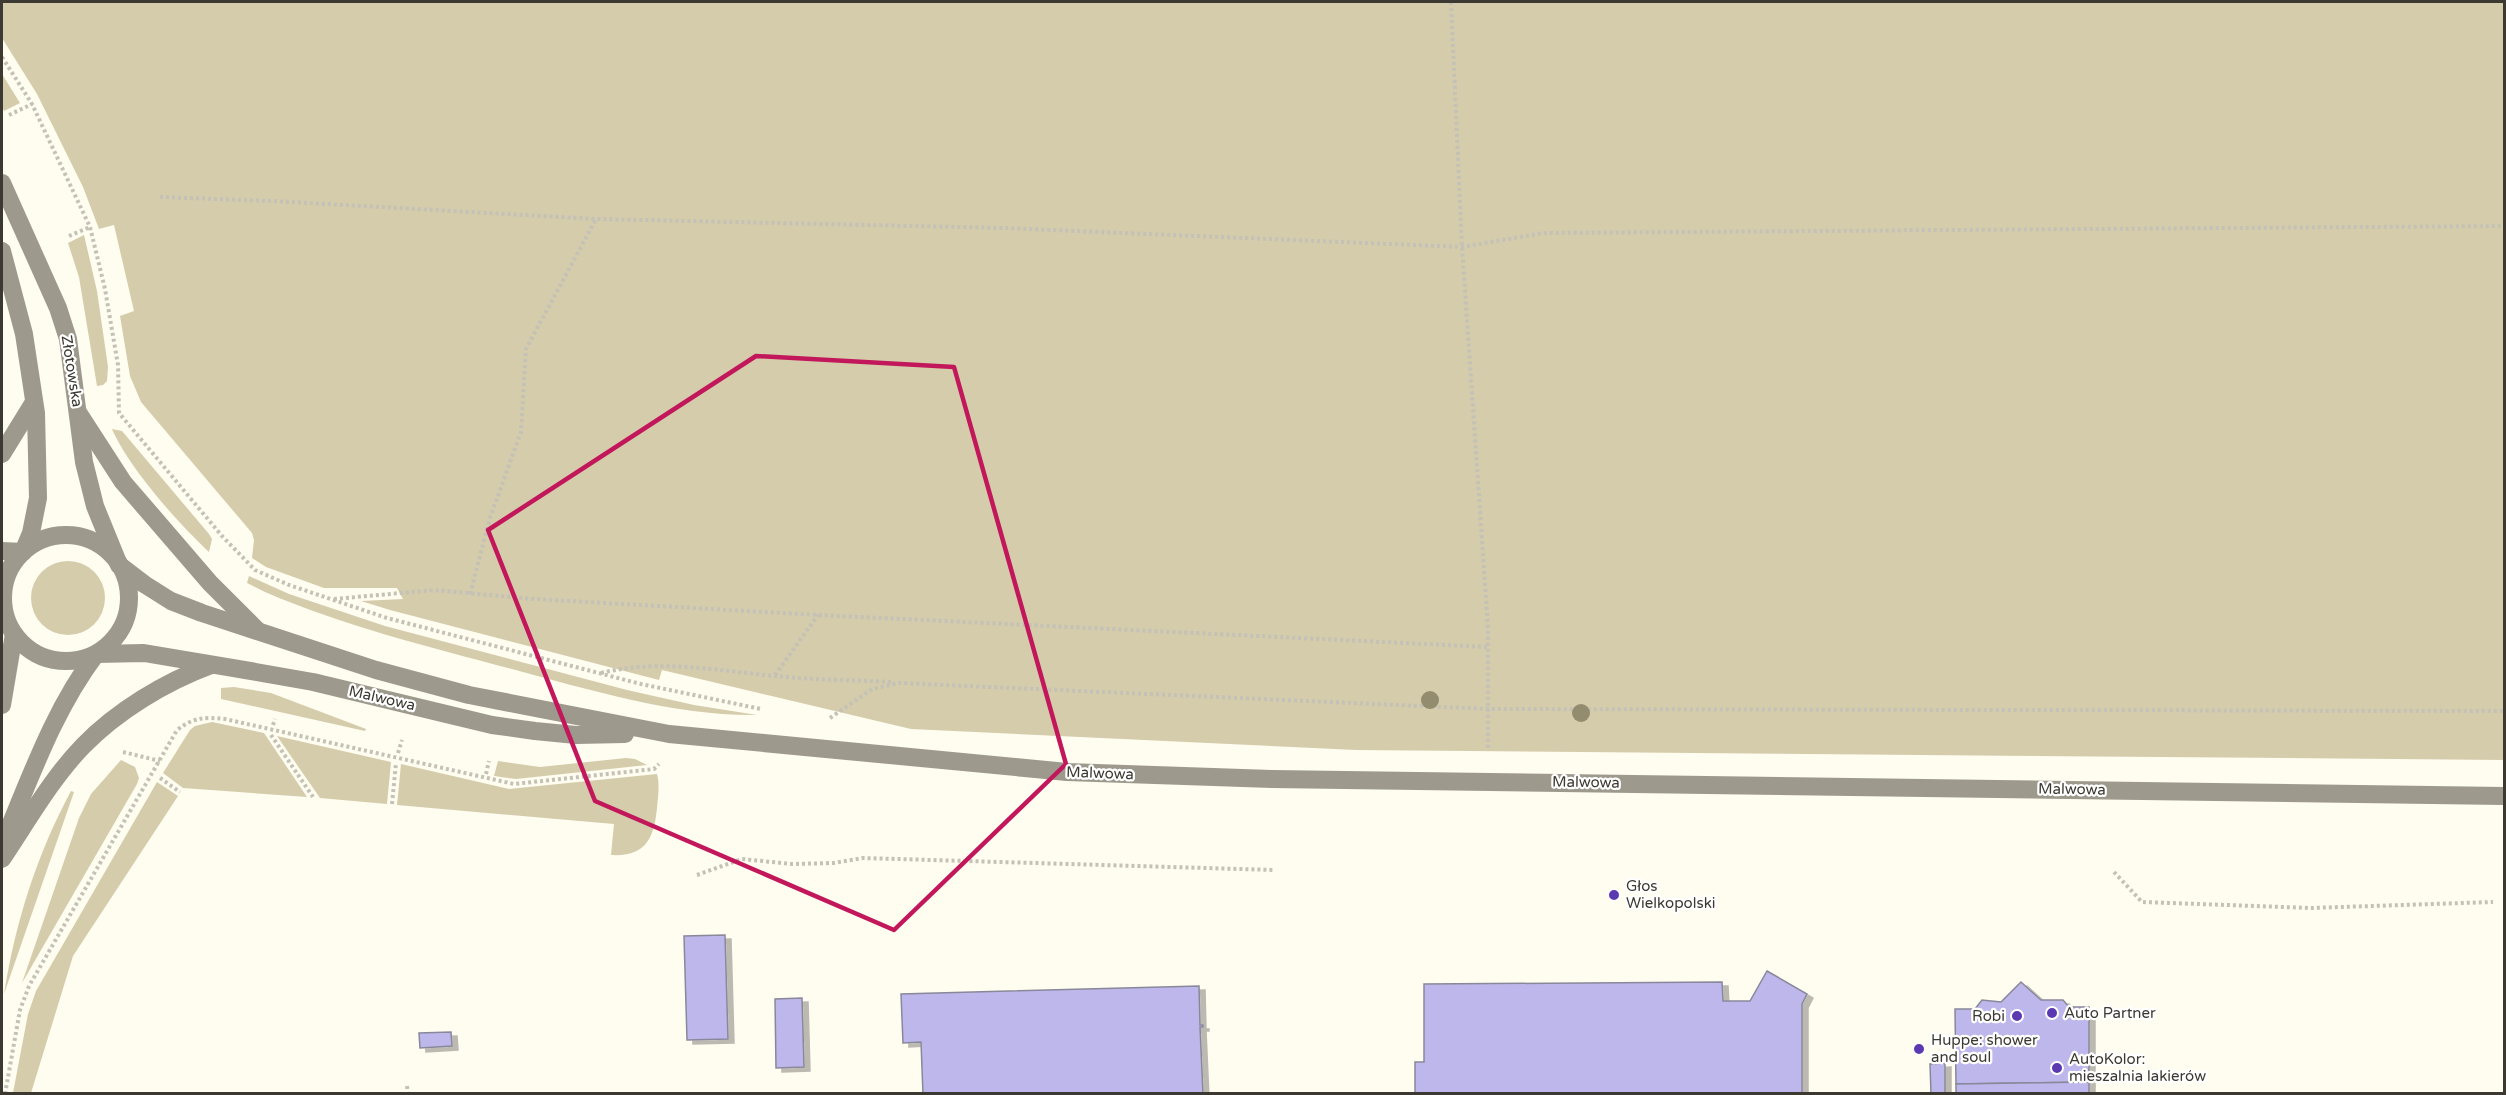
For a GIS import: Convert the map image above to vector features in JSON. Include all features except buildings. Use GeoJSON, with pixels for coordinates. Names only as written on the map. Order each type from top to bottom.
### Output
{"type":"FeatureCollection","features":[{"type":"Feature","properties":{"kind":"street","name":"Złotowska"},"geometry":{"type":"LineString","coordinates":[[2,183],[58,308],[68,339],[84,462],[95,506],[119,565]]}},
{"type":"Feature","properties":{"kind":"street"},"geometry":{"type":"LineString","coordinates":[[2,251],[24,334],[34,402],[38,498],[36,515],[23,552],[15,562],[5,585],[8,628],[3,697]]}},
{"type":"Feature","properties":{"kind":"street"},"geometry":{"type":"LineString","coordinates":[[2,453],[34,402]]}},
{"type":"Feature","properties":{"kind":"street","name":"Malwowa"},"geometry":{"type":"LineString","coordinates":[[78,412],[123,482],[210,583],[259,632]]}},
{"type":"Feature","properties":{"kind":"street"},"geometry":{"type":"LineString","coordinates":[[2,551],[23,552],[44,539],[80,537],[102,547],[119,565],[129,588],[127,614],[116,637],[96,654],[76,681],[58,713],[2,845]]}},
{"type":"Feature","properties":{"kind":"street","name":"Malwowa"},"geometry":{"type":"LineString","coordinates":[[119,565],[171,601],[376,670],[468,695],[688,737],[1067,772],[1272,779],[2505,796]]}},
{"type":"Feature","properties":{"kind":"street"},"geometry":{"type":"LineString","coordinates":[[8,628],[33,652],[52,659],[71,662],[96,654]]}},
{"type":"Feature","properties":{"kind":"street","name":"Malwowa"},"geometry":{"type":"LineString","coordinates":[[96,654],[144,653],[313,682],[492,724],[535,731],[576,735],[669,734]]}},
{"type":"Feature","properties":{"kind":"street"},"geometry":{"type":"LineString","coordinates":[[2,859],[67,764],[84,745],[138,703],[186,675],[213,665]]}},
{"type":"Feature","properties":{"kind":"path"},"geometry":{"type":"LineString","coordinates":[[1451,2],[1462,247],[1488,647],[1489,781]]}},
{"type":"Feature","properties":{"kind":"path"},"geometry":{"type":"LineString","coordinates":[[2,57],[32,104],[90,227],[105,289],[118,365],[119,413],[222,536],[255,570],[387,618],[599,674],[771,712]]}},
{"type":"Feature","properties":{"kind":"path"},"geometry":{"type":"LineString","coordinates":[[9,115],[32,104]]}},
{"type":"Feature","properties":{"kind":"path"},"geometry":{"type":"LineString","coordinates":[[160,197],[596,219],[1004,228],[1462,247],[1543,233],[2505,226]]}},
{"type":"Feature","properties":{"kind":"path"},"geometry":{"type":"LineString","coordinates":[[470,594],[490,518],[520,432],[526,349],[596,219]]}},
{"type":"Feature","properties":{"kind":"path"},"geometry":{"type":"LineString","coordinates":[[69,236],[90,227]]}},
{"type":"Feature","properties":{"kind":"path"},"geometry":{"type":"LineString","coordinates":[[330,599],[434,590],[818,615],[1488,647]]}},
{"type":"Feature","properties":{"kind":"path"},"geometry":{"type":"LineString","coordinates":[[775,676],[818,615]]}},
{"type":"Feature","properties":{"kind":"path"},"geometry":{"type":"LineString","coordinates":[[599,674],[630,668],[670,667],[899,683],[1488,709],[2505,711]]}},
{"type":"Feature","properties":{"kind":"path"},"geometry":{"type":"LineString","coordinates":[[827,721],[872,689],[899,683]]}},
{"type":"Feature","properties":{"kind":"path"},"geometry":{"type":"LineString","coordinates":[[5,1094],[20,1010],[29,987],[177,730],[190,720],[209,718],[514,784],[654,769],[688,737]]}},
{"type":"Feature","properties":{"kind":"path"},"geometry":{"type":"LineString","coordinates":[[273,725],[275,719]]}},
{"type":"Feature","properties":{"kind":"path"},"geometry":{"type":"LineString","coordinates":[[271,735],[313,798]]}},
{"type":"Feature","properties":{"kind":"path"},"geometry":{"type":"LineString","coordinates":[[398,753],[402,740]]}},
{"type":"Feature","properties":{"kind":"path"},"geometry":{"type":"LineString","coordinates":[[120,751],[160,761]]}},
{"type":"Feature","properties":{"kind":"path"},"geometry":{"type":"LineString","coordinates":[[486,774],[489,761]]}},
{"type":"Feature","properties":{"kind":"path"},"geometry":{"type":"LineString","coordinates":[[392,804],[396,763]]}},
{"type":"Feature","properties":{"kind":"path"},"geometry":{"type":"LineString","coordinates":[[160,778],[180,792]]}},
{"type":"Feature","properties":{"kind":"path"},"geometry":{"type":"LineString","coordinates":[[697,874],[742,859],[792,864],[833,863],[862,858],[1274,870]]}},
{"type":"Feature","properties":{"kind":"path"},"geometry":{"type":"LineString","coordinates":[[2114,872],[2142,902],[2311,908],[2493,902]]}},
{"type":"Feature","properties":{"kind":"path"},"geometry":{"type":"LineString","coordinates":[[407,1086],[408,1094]]}},
{"type":"Feature","properties":{"kind":"highlighted area"},"geometry":{"type":"Polygon","coordinates":[[[756,356],[954,367],[1066,764],[894,930],[595,801],[488,530],[756,356]]]}},
{"type":"Feature","properties":{"kind":"shaded area"},"geometry":{"type":"Polygon","coordinates":[[[2,2],[2504,2],[2504,760],[1356,750],[911,729],[662,670],[659,680],[390,610],[361,601],[403,599],[397,588],[324,588],[266,567],[252,558],[254,540],[252,533],[141,402],[130,376],[120,316],[134,311],[114,225],[99,229],[83,187],[37,94],[2,38],[2,2]]]}},
{"type":"Feature","properties":{"kind":"shaded area"},"geometry":{"type":"Polygon","coordinates":[[[2,74],[20,103],[4,111],[2,107],[2,74]]]}},
{"type":"Feature","properties":{"kind":"shaded area"},"geometry":{"type":"Polygon","coordinates":[[[84,235],[97,291],[108,367],[107,381],[97,386],[79,277],[68,243],[84,235]]]}},
{"type":"Feature","properties":{"kind":"shaded area"},"geometry":{"type":"Polygon","coordinates":[[[112,429],[122,431],[209,534],[212,539],[209,552],[155,494],[130,460],[112,429]]]}},
{"type":"Feature","properties":{"kind":"shaded area"},"geometry":{"type":"Polygon","coordinates":[[[68,561],[82,564],[94,572],[102,584],[105,598],[102,612],[94,624],[82,632],[68,635],[54,632],[42,624],[34,612],[31,598],[34,584],[42,572],[54,564],[68,561]]]}},
{"type":"Feature","properties":{"kind":"shaded area"},"geometry":{"type":"Polygon","coordinates":[[[249,576],[289,594],[385,626],[627,690],[694,705],[757,715],[695,711],[633,700],[418,644],[356,626],[265,592],[247,583],[249,576]]]}},
{"type":"Feature","properties":{"kind":"shaded area"},"geometry":{"type":"Polygon","coordinates":[[[234,687],[271,693],[366,729],[365,731],[221,699],[221,688],[234,687]]]}},
{"type":"Feature","properties":{"kind":"shaded area"},"geometry":{"type":"Polygon","coordinates":[[[212,722],[264,733],[307,797],[183,788],[163,773],[190,730],[195,726],[212,722]]]}},
{"type":"Feature","properties":{"kind":"shaded area"},"geometry":{"type":"Polygon","coordinates":[[[277,736],[391,762],[387,804],[320,798],[277,736]]]}},
{"type":"Feature","properties":{"kind":"shaded area"},"geometry":{"type":"Polygon","coordinates":[[[635,759],[647,765],[516,779],[494,776],[498,761],[540,767],[635,759]]]}},
{"type":"Feature","properties":{"kind":"shaded area"},"geometry":{"type":"Polygon","coordinates":[[[121,760],[135,767],[139,778],[137,784],[22,983],[79,818],[91,794],[121,760]]]}},
{"type":"Feature","properties":{"kind":"shaded area"},"geometry":{"type":"Polygon","coordinates":[[[401,764],[509,789],[657,774],[656,819],[650,837],[640,849],[633,853],[611,855],[614,824],[397,805],[401,764]]]}},
{"type":"Feature","properties":{"kind":"shaded area"},"geometry":{"type":"Polygon","coordinates":[[[157,782],[178,796],[73,956],[31,1093],[13,1093],[28,1014],[36,991],[157,782]]]}},
{"type":"Feature","properties":{"kind":"shaded area"},"geometry":{"type":"Polygon","coordinates":[[[71,791],[74,792],[4,994],[14,941],[29,889],[48,839],[71,791]]]}},
{"type":"Feature","properties":{"kind":"place","name":"Głos Wielkopolski"},"geometry":{"type":"Point","coordinates":[1614,895]}},
{"type":"Feature","properties":{"kind":"place","name":"Auto Partner"},"geometry":{"type":"Point","coordinates":[2052,1013]}},
{"type":"Feature","properties":{"kind":"place","name":"Robi"},"geometry":{"type":"Point","coordinates":[2017,1016]}},
{"type":"Feature","properties":{"kind":"place","name":"Huppe: shower and soul"},"geometry":{"type":"Point","coordinates":[1919,1049]}},
{"type":"Feature","properties":{"kind":"place","name":"AutoKolor: mieszalnia lakierów"},"geometry":{"type":"Point","coordinates":[2057,1068]}}]}
